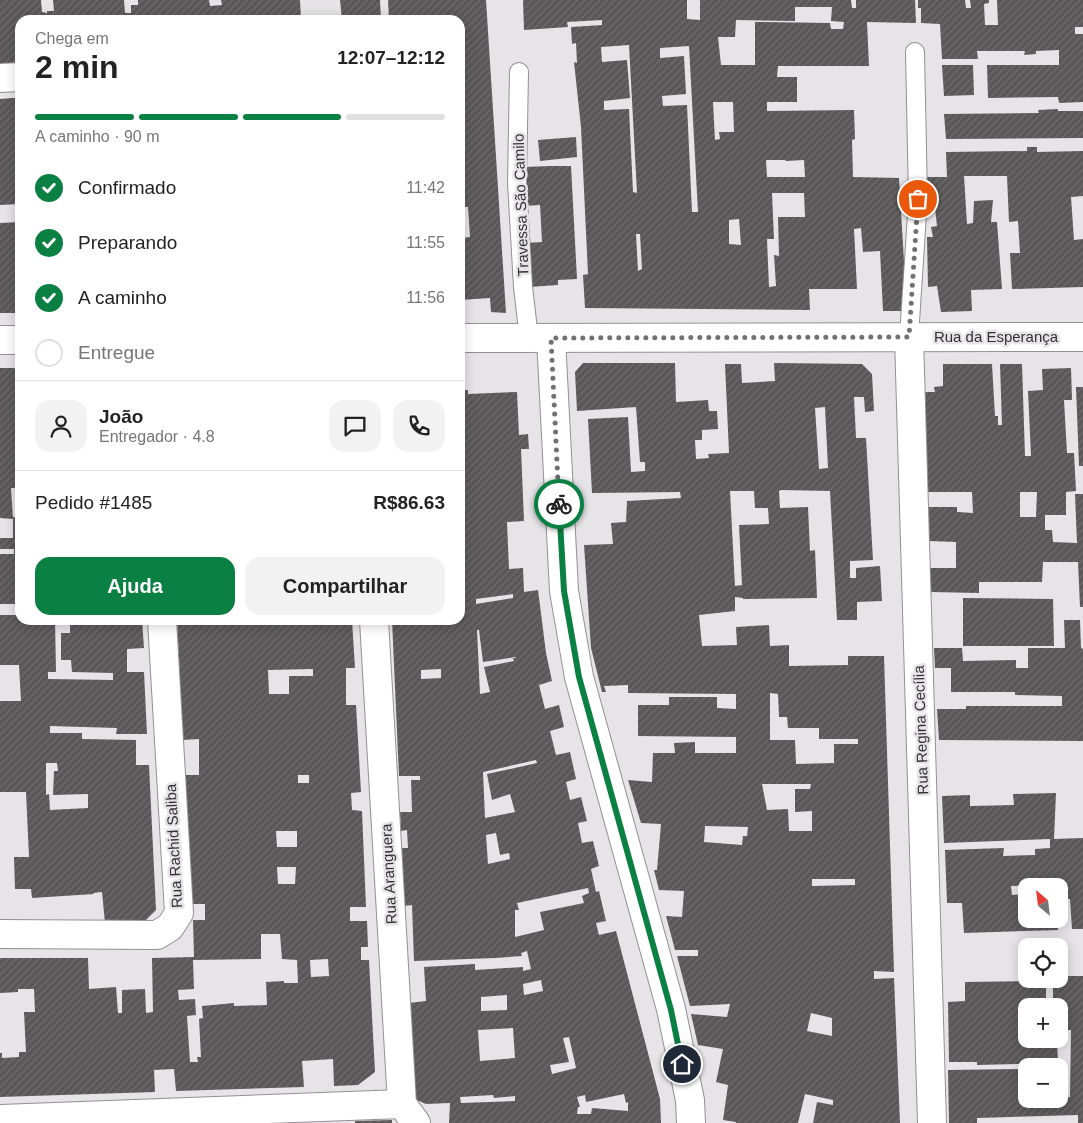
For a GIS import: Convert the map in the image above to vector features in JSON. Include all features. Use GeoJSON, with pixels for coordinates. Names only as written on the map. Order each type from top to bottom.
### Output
{"type":"FeatureCollection","features":[{"type":"Feature","properties":{"kind":"street"},"geometry":{"type":"LineString","coordinates":[[0,78],[15,77]]}},
{"type":"Feature","properties":{"kind":"street","name":"Rua Regina Cecília"},"geometry":{"type":"LineString","coordinates":[[909,337],[932,1123]]}},
{"type":"Feature","properties":{"kind":"street","name":"Rua da Esperança"},"geometry":{"type":"LineString","coordinates":[[465,338],[1083,337]]}},
{"type":"Feature","properties":{"kind":"street"},"geometry":{"type":"LineString","coordinates":[[540,338],[564,591],[579,677],[671,1010],[690,1100],[691,1123]]}},
{"type":"Feature","properties":{"kind":"street"},"geometry":{"type":"LineString","coordinates":[[0,340],[15,340]]}},
{"type":"Feature","properties":{"kind":"street","name":"Rua Rachid Saliba"},"geometry":{"type":"LineString","coordinates":[[0,934],[157,935],[170,927],[179,913],[162,625]]}},
{"type":"Feature","properties":{"kind":"street","name":"Rua Aranguera"},"geometry":{"type":"LineString","coordinates":[[374,625],[409,1114]]}},
{"type":"Feature","properties":{"kind":"street"},"geometry":{"type":"LineString","coordinates":[[0,1119],[409,1114]]}},
{"type":"Feature","properties":{"kind":"lane"},"geometry":{"type":"LineString","coordinates":[[909,337],[918,199],[915,52]]}},
{"type":"Feature","properties":{"kind":"lane","name":"Travessa São Camilo"},"geometry":{"type":"LineString","coordinates":[[519,72],[518,183],[523,286],[540,338]]}},
{"type":"Feature","properties":{"kind":"building"},"geometry":{"type":"Polygon","coordinates":[[[0,0],[41,0],[42,12],[47,13],[47,11],[54,11],[53,0],[124,0],[125,13],[131,13],[131,5],[138,5],[138,0],[209,0],[210,6],[222,5],[221,0],[300,0],[301,15],[15,15],[15,67],[0,68],[0,0]]]}},
{"type":"Feature","properties":{"kind":"building"},"geometry":{"type":"Polygon","coordinates":[[[340,0],[380,0],[381,15],[342,15],[340,0]]]}},
{"type":"Feature","properties":{"kind":"building"},"geometry":{"type":"Polygon","coordinates":[[[388,0],[486,0],[506,313],[491,312],[490,298],[465,300],[465,238],[470,237],[468,207],[465,207],[465,15],[389,15],[388,0]]]}},
{"type":"Feature","properties":{"kind":"building"},"geometry":{"type":"Polygon","coordinates":[[[523,0],[687,0],[687,19],[700,20],[700,0],[851,0],[852,8],[856,8],[856,0],[915,0],[916,23],[867,22],[869,66],[778,66],[777,77],[797,77],[797,102],[767,102],[767,111],[854,110],[855,139],[852,140],[853,177],[899,178],[907,311],[883,311],[880,251],[863,252],[861,228],[854,229],[857,289],[809,289],[810,310],[585,308],[583,275],[588,274],[581,127],[574,62],[577,63],[576,43],[572,44],[571,27],[602,25],[602,20],[567,22],[568,27],[524,30],[523,0]],[[795,7],[795,21],[736,20],[735,37],[718,37],[721,65],[755,65],[755,22],[830,23],[831,29],[843,29],[844,22],[831,21],[832,7],[795,7]],[[629,45],[601,47],[602,62],[627,60],[630,98],[604,101],[604,110],[629,109],[633,192],[637,193],[629,45]],[[689,46],[660,48],[660,58],[684,56],[686,94],[662,96],[663,106],[687,105],[692,212],[698,212],[689,46]],[[713,102],[715,140],[720,139],[719,132],[734,132],[733,102],[713,102]],[[766,160],[767,177],[805,177],[804,160],[766,160]],[[772,193],[774,239],[767,239],[769,287],[776,286],[774,255],[779,256],[778,217],[805,217],[804,193],[772,193]],[[739,219],[729,220],[729,244],[741,245],[739,219]],[[636,234],[638,271],[642,269],[640,234],[636,234]]]}},
{"type":"Feature","properties":{"kind":"building"},"geometry":{"type":"Polygon","coordinates":[[[918,0],[965,0],[966,8],[971,8],[970,0],[989,0],[989,3],[984,4],[985,25],[998,25],[997,0],[1083,0],[1083,27],[1075,27],[1075,34],[1083,34],[1083,102],[1059,103],[1058,97],[988,98],[987,65],[1059,65],[1059,50],[1036,51],[1036,54],[1024,55],[1025,51],[977,51],[978,59],[942,59],[940,24],[921,23],[921,8],[918,8],[918,0]]]}},
{"type":"Feature","properties":{"kind":"building"},"geometry":{"type":"Polygon","coordinates":[[[942,65],[973,65],[974,95],[944,96],[942,65]]]}},
{"type":"Feature","properties":{"kind":"building"},"geometry":{"type":"Polygon","coordinates":[[[15,98],[15,204],[0,205],[0,99],[15,98]]]}},
{"type":"Feature","properties":{"kind":"building"},"geometry":{"type":"Polygon","coordinates":[[[1058,109],[1058,111],[1083,111],[1083,138],[946,139],[944,114],[1039,113],[1038,110],[1058,109]]]}},
{"type":"Feature","properties":{"kind":"building"},"geometry":{"type":"Polygon","coordinates":[[[576,137],[577,157],[540,161],[538,140],[576,137]]]}},
{"type":"Feature","properties":{"kind":"building"},"geometry":{"type":"Polygon","coordinates":[[[1027,147],[1037,147],[1037,152],[1083,151],[1083,196],[1071,197],[1074,240],[1083,239],[1083,287],[1012,289],[1010,253],[1020,253],[1018,221],[1009,222],[1007,176],[964,176],[967,224],[973,223],[974,201],[993,200],[991,222],[997,222],[1002,289],[971,290],[972,311],[941,312],[937,286],[928,287],[927,237],[933,237],[931,227],[937,226],[934,199],[926,199],[925,177],[947,177],[946,152],[1027,151],[1027,147]]]}},
{"type":"Feature","properties":{"kind":"building"},"geometry":{"type":"Polygon","coordinates":[[[571,166],[577,279],[558,280],[558,285],[529,287],[526,243],[542,242],[540,205],[524,206],[522,167],[571,166]]]}},
{"type":"Feature","properties":{"kind":"building"},"geometry":{"type":"Polygon","coordinates":[[[15,222],[15,313],[0,313],[0,223],[15,222]]]}},
{"type":"Feature","properties":{"kind":"building"},"geometry":{"type":"Polygon","coordinates":[[[583,363],[675,363],[676,402],[708,400],[709,411],[717,411],[718,429],[702,430],[702,440],[695,440],[696,459],[709,458],[708,454],[729,453],[725,364],[741,364],[742,383],[775,381],[774,363],[862,364],[872,374],[874,411],[865,412],[864,397],[854,397],[856,438],[866,438],[873,560],[850,561],[850,578],[856,578],[856,568],[880,566],[882,601],[857,602],[857,620],[837,620],[830,491],[781,490],[779,491],[780,508],[808,507],[810,551],[815,550],[817,598],[743,599],[735,597],[735,611],[699,615],[702,646],[737,645],[736,627],[769,625],[770,646],[789,645],[789,666],[848,665],[848,656],[884,656],[894,972],[874,971],[874,979],[894,978],[900,1123],[813,1123],[817,1102],[833,1105],[833,1100],[805,1094],[798,1123],[736,1123],[723,1120],[728,1085],[716,1082],[723,1049],[698,1045],[691,1014],[727,1017],[730,1004],[690,1006],[677,956],[698,956],[698,950],[675,950],[666,916],[682,917],[684,891],[659,890],[654,870],[657,870],[661,824],[641,823],[628,780],[652,782],[653,753],[675,753],[674,743],[695,742],[695,753],[736,753],[736,737],[638,736],[638,705],[669,705],[669,697],[717,697],[717,708],[736,709],[736,694],[628,693],[628,685],[604,686],[606,692],[602,692],[591,648],[584,545],[613,544],[611,523],[626,522],[627,501],[681,498],[680,492],[592,493],[588,419],[628,417],[631,472],[645,471],[645,462],[640,462],[636,407],[577,411],[575,372],[583,363]],[[825,407],[815,408],[819,469],[828,468],[825,407]],[[730,491],[735,586],[742,585],[739,525],[769,524],[768,508],[755,508],[754,491],[730,491]],[[770,693],[770,740],[795,740],[796,764],[834,763],[834,744],[858,744],[858,739],[819,739],[819,728],[788,728],[787,717],[779,717],[778,694],[770,693]],[[762,784],[767,810],[788,809],[789,831],[812,831],[812,811],[795,812],[795,789],[810,789],[811,784],[762,784]],[[705,826],[704,842],[742,845],[743,836],[747,836],[748,827],[705,826]],[[812,879],[812,886],[855,885],[855,879],[812,879]],[[811,1013],[807,1031],[832,1036],[832,1018],[811,1013]]]}},
{"type":"Feature","properties":{"kind":"building"},"geometry":{"type":"Polygon","coordinates":[[[943,364],[992,364],[995,416],[998,416],[998,425],[1002,425],[1000,364],[1022,364],[1025,456],[1031,456],[1028,391],[1043,390],[1042,369],[1071,368],[1072,400],[1064,400],[1067,453],[1074,453],[1076,491],[1066,492],[1066,515],[1045,515],[1045,530],[1052,530],[1053,542],[1077,543],[1075,494],[1083,494],[1083,607],[1080,607],[1078,562],[1043,562],[1042,582],[979,582],[979,593],[931,592],[930,568],[956,568],[956,542],[929,541],[928,507],[957,507],[957,512],[973,513],[972,492],[928,492],[925,392],[935,392],[934,387],[943,386],[943,364]],[[1020,492],[1020,517],[1036,517],[1037,492],[1020,492]]]}},
{"type":"Feature","properties":{"kind":"building"},"geometry":{"type":"Polygon","coordinates":[[[0,368],[15,368],[15,488],[11,488],[13,519],[0,518],[0,368]]]}},
{"type":"Feature","properties":{"kind":"building"},"geometry":{"type":"Polygon","coordinates":[[[1076,387],[1083,387],[1083,466],[1079,466],[1076,387]]]}},
{"type":"Feature","properties":{"kind":"building"},"geometry":{"type":"Polygon","coordinates":[[[465,390],[468,390],[468,394],[517,392],[519,435],[528,434],[529,449],[521,449],[524,521],[507,522],[509,569],[523,568],[524,592],[538,590],[546,653],[552,681],[539,685],[545,709],[559,705],[564,727],[550,731],[556,755],[570,752],[576,779],[566,782],[570,800],[581,797],[587,821],[578,823],[582,843],[593,841],[599,866],[591,869],[596,892],[599,891],[606,921],[596,923],[599,935],[616,931],[660,1099],[661,1123],[449,1123],[450,1103],[426,1104],[412,1098],[409,1003],[426,1001],[424,967],[475,964],[475,970],[523,967],[523,971],[531,969],[527,951],[521,953],[522,956],[414,961],[412,905],[404,906],[402,848],[408,848],[407,830],[401,831],[400,812],[412,812],[411,780],[420,780],[420,776],[399,776],[392,625],[465,625],[465,390]],[[513,594],[476,599],[476,604],[513,598],[513,594]],[[477,630],[480,694],[490,692],[484,667],[514,661],[513,658],[516,657],[483,662],[479,630],[477,630]],[[441,669],[421,670],[421,679],[441,678],[441,669]],[[536,760],[483,772],[485,818],[515,812],[510,794],[492,800],[487,774],[537,763],[536,760]],[[496,833],[486,835],[488,864],[510,859],[509,853],[500,855],[496,833]],[[588,888],[517,903],[519,910],[515,910],[515,937],[544,930],[540,912],[584,903],[582,896],[589,893],[588,888]],[[541,980],[523,984],[524,995],[543,991],[541,980]],[[507,995],[481,997],[481,1011],[507,1010],[507,995]],[[513,1028],[478,1030],[480,1061],[515,1058],[513,1028]],[[569,1037],[563,1038],[569,1062],[550,1065],[552,1074],[576,1068],[569,1037]],[[624,1094],[586,1102],[585,1095],[577,1097],[580,1107],[578,1107],[577,1114],[591,1114],[592,1108],[628,1111],[628,1102],[626,1103],[624,1094]],[[493,1095],[460,1097],[461,1103],[515,1101],[515,1096],[494,1098],[493,1095]]]}},
{"type":"Feature","properties":{"kind":"building"},"geometry":{"type":"Polygon","coordinates":[[[13,517],[15,517],[15,604],[0,604],[0,554],[14,554],[14,549],[0,549],[0,538],[13,538],[13,517]]]}},
{"type":"Feature","properties":{"kind":"building"},"geometry":{"type":"Polygon","coordinates":[[[963,598],[1053,599],[1054,646],[963,646],[963,598]]]}},
{"type":"Feature","properties":{"kind":"building"},"geometry":{"type":"Polygon","coordinates":[[[0,615],[15,615],[15,625],[55,625],[56,672],[48,672],[48,679],[113,680],[113,673],[72,672],[71,660],[61,660],[61,633],[70,633],[70,625],[142,625],[144,648],[127,649],[127,672],[144,672],[147,734],[116,734],[117,728],[50,726],[50,733],[82,733],[82,739],[136,740],[136,765],[149,765],[156,910],[144,922],[105,923],[102,892],[32,898],[31,889],[15,889],[14,857],[29,857],[26,792],[0,792],[0,701],[21,701],[19,665],[0,665],[0,615]],[[46,763],[46,795],[49,794],[50,810],[88,808],[88,794],[53,795],[54,771],[58,771],[57,763],[46,763]]]}},
{"type":"Feature","properties":{"kind":"building"},"geometry":{"type":"Polygon","coordinates":[[[1064,620],[1080,620],[1081,648],[1083,649],[1083,741],[939,740],[937,709],[966,709],[966,706],[1062,706],[1062,696],[1015,695],[1015,692],[951,692],[951,668],[935,668],[934,648],[962,648],[963,661],[1016,660],[1016,668],[1028,668],[1028,648],[1065,648],[1064,620]]]}},
{"type":"Feature","properties":{"kind":"building"},"geometry":{"type":"Polygon","coordinates":[[[177,625],[352,625],[355,668],[346,668],[346,705],[356,705],[361,792],[351,793],[352,810],[362,811],[366,907],[350,907],[350,921],[367,921],[368,947],[361,947],[361,960],[369,960],[375,1072],[358,1085],[334,1086],[333,1059],[302,1061],[304,1087],[176,1091],[174,1069],[154,1070],[155,1092],[0,1097],[0,1053],[2,1053],[2,1058],[19,1057],[19,1052],[26,1052],[24,1012],[35,1012],[34,989],[18,989],[18,992],[0,993],[0,958],[88,958],[89,989],[116,987],[118,1013],[122,1013],[122,990],[145,989],[146,1013],[153,1012],[152,958],[194,957],[193,920],[205,920],[205,904],[192,904],[185,775],[199,775],[199,739],[183,740],[177,625]],[[313,669],[268,670],[269,694],[289,694],[289,676],[313,676],[313,669]],[[298,775],[298,783],[309,783],[309,775],[298,775]],[[276,831],[277,847],[297,847],[297,831],[276,831]],[[277,867],[278,884],[295,884],[296,867],[277,867]],[[261,934],[261,959],[193,960],[194,989],[178,990],[179,1000],[195,999],[196,1015],[187,1016],[190,1062],[198,1062],[197,1057],[201,1057],[199,1019],[203,1018],[202,1006],[234,1003],[234,1006],[267,1005],[266,982],[284,981],[284,983],[298,983],[297,960],[282,959],[280,934],[261,934]],[[328,959],[310,960],[311,977],[329,976],[328,959]]]}},
{"type":"Feature","properties":{"kind":"building"},"geometry":{"type":"Polygon","coordinates":[[[1056,793],[1054,839],[1083,838],[1083,929],[1072,929],[1070,899],[1068,899],[1068,878],[1018,878],[1018,886],[1011,886],[1012,895],[1018,895],[1018,928],[1058,928],[1058,930],[964,933],[962,903],[947,903],[945,850],[1004,848],[1003,856],[1035,855],[1035,849],[1050,848],[1050,839],[944,843],[942,796],[970,795],[970,806],[1014,805],[1013,794],[1056,793]]]}},
{"type":"Feature","properties":{"kind":"building"},"geometry":{"type":"Polygon","coordinates":[[[1068,976],[1083,976],[1083,1123],[1078,1123],[1078,1115],[977,1118],[977,1123],[949,1123],[948,1070],[1018,1069],[1018,1108],[1068,1108],[1068,1097],[1070,1097],[1071,1030],[1068,1030],[1068,998],[1053,998],[1053,988],[1068,988],[1068,976]]]}},
{"type":"Feature","properties":{"kind":"building"},"geometry":{"type":"Polygon","coordinates":[[[1018,981],[1018,988],[1046,988],[1046,998],[1018,998],[1018,1048],[1057,1048],[1058,1058],[1018,1058],[1018,1064],[977,1065],[977,1062],[949,1062],[948,1002],[965,1001],[965,982],[1018,981]]]}},
{"type":"Feature","properties":{"kind":"building"},"geometry":{"type":"Polygon","coordinates":[[[392,1120],[392,1123],[355,1123],[355,1121],[392,1120]]]}},
{"type":"Feature","properties":{"kind":"way so far"},"geometry":{"type":"LineString","coordinates":[[559,504],[551,338],[909,337],[918,199]]}},
{"type":"Feature","properties":{"kind":"route"},"geometry":{"type":"LineString","coordinates":[[559,504],[564,591],[579,677],[671,1010],[682,1064]]}}]}
